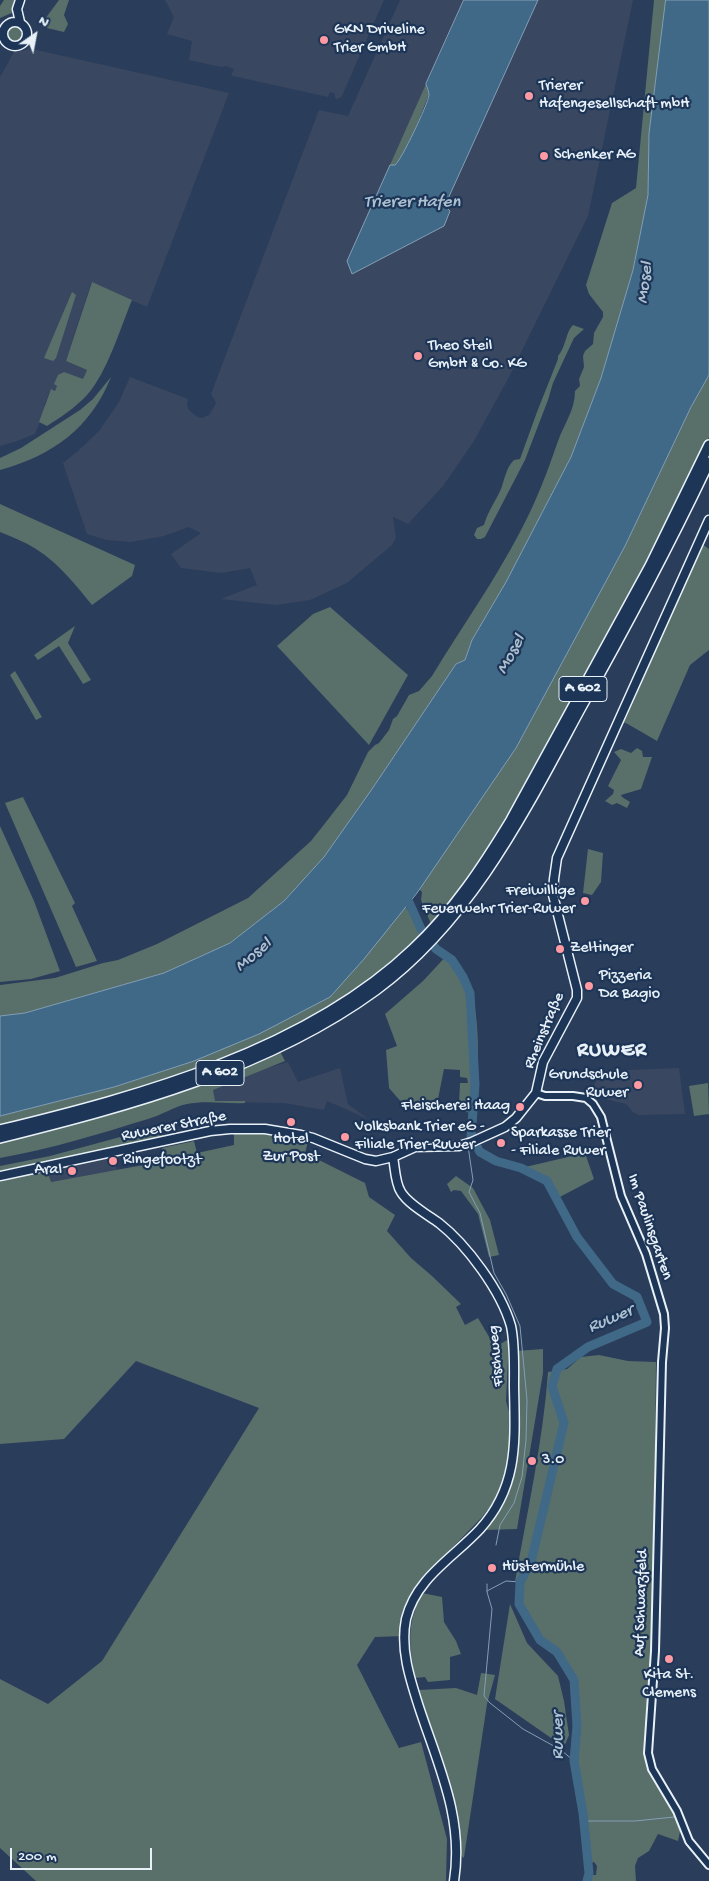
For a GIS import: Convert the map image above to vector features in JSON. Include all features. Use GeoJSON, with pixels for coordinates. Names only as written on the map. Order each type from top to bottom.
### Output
{"type":"FeatureCollection","features":[{"type":"Feature","properties":{"kind":"highway","name":"A 602"},"geometry":{"type":"LineString","coordinates":[[441,925],[487,860],[532,783],[650,566],[709,445]]}},
{"type":"Feature","properties":{"kind":"highway","name":"A 602"},"geometry":{"type":"LineString","coordinates":[[0,1138],[130,1102],[212,1076],[296,1038],[344,1012],[375,991],[476,888],[525,810],[638,606],[709,462]]}},
{"type":"Feature","properties":{"kind":"highway","name":"A 602"},"geometry":{"type":"LineString","coordinates":[[0,1130],[128,1095],[215,1066],[272,1042],[304,1026],[372,984],[414,953]]}},
{"type":"Feature","properties":{"kind":"main road"},"geometry":{"type":"LineString","coordinates":[[20,0],[17,10],[20,22]]}},
{"type":"Feature","properties":{"kind":"main road"},"geometry":{"type":"LineString","coordinates":[[12,21],[20,22],[26,26],[28,33],[26,39],[22,44],[9,45],[1,33],[3,25],[12,21]]}},
{"type":"Feature","properties":{"kind":"main road","name":"Rheinstraße"},"geometry":{"type":"LineString","coordinates":[[495,1134],[516,1118],[536,1093],[544,1062],[577,998],[577,990],[553,895],[556,863],[709,520]]}},
{"type":"Feature","properties":{"kind":"main road","name":"Ruwerer Straße"},"geometry":{"type":"LineString","coordinates":[[0,1176],[210,1131],[249,1128],[266,1129],[313,1138],[365,1159],[380,1160],[393,1157],[415,1147],[459,1146],[495,1134]]}},
{"type":"Feature","properties":{"kind":"main road","name":"Fischweg"},"geometry":{"type":"LineString","coordinates":[[393,1157],[401,1192],[441,1225],[476,1262],[502,1300],[511,1327],[516,1424],[514,1456],[510,1476],[499,1503],[490,1517],[473,1536],[437,1568],[417,1592],[407,1617],[404,1632],[404,1645],[409,1675],[449,1798],[456,1832],[457,1856],[454,1881]]}},
{"type":"Feature","properties":{"kind":"street","name":"Im Paulinsgarten"},"geometry":{"type":"LineString","coordinates":[[536,1093],[545,1096],[586,1098],[593,1104],[601,1117],[621,1196],[644,1246],[664,1314],[665,1328],[662,1362]]}},
{"type":"Feature","properties":{"kind":"street","name":"Auf Schwarzfeld"},"geometry":{"type":"LineString","coordinates":[[662,1362],[655,1651],[648,1753],[652,1769],[677,1810],[695,1850],[709,1864]]}},
{"type":"Feature","properties":{"kind":"shaded area"},"geometry":{"type":"Polygon","coordinates":[[[165,0],[384,0],[342,96],[338,99],[335,98],[335,94],[330,92],[328,97],[233,76],[231,75],[234,69],[226,66],[221,67],[189,60],[192,41],[167,34],[174,17],[165,0]]]}},
{"type":"Feature","properties":{"kind":"shaded area"},"geometry":{"type":"Polygon","coordinates":[[[400,0],[464,0],[426,84],[429,94],[390,165],[347,261],[352,274],[448,209],[447,201],[538,0],[633,0],[588,216],[509,377],[474,441],[443,486],[408,524],[393,517],[396,538],[392,545],[347,583],[310,600],[276,605],[221,599],[257,585],[250,568],[221,573],[181,568],[171,554],[201,533],[189,527],[164,536],[131,542],[107,540],[87,534],[63,463],[99,431],[119,402],[130,377],[188,399],[188,409],[197,417],[202,418],[209,415],[216,403],[211,394],[319,110],[348,116],[400,0]]]}},
{"type":"Feature","properties":{"kind":"shaded area"},"geometry":{"type":"Polygon","coordinates":[[[32,49],[229,93],[147,307],[91,283],[66,361],[87,370],[83,380],[64,372],[55,391],[51,389],[35,434],[0,446],[0,77],[14,52],[32,49]]]}},
{"type":"Feature","properties":{"kind":"shaded area"},"geometry":{"type":"Polygon","coordinates":[[[288,1062],[298,1082],[340,1068],[348,1104],[368,1119],[327,1101],[324,1110],[284,1103],[212,1102],[210,1084],[288,1062]]]}},
{"type":"Feature","properties":{"kind":"shaded area","name":"Grundschule Ruwer"},"geometry":{"type":"Polygon","coordinates":[[[679,1068],[685,1114],[639,1115],[632,1112],[626,1104],[589,1095],[603,1071],[679,1068]]]}},
{"type":"Feature","properties":{"kind":"shaded area","name":"Aral"},"geometry":{"type":"Polygon","coordinates":[[[113,1156],[117,1170],[50,1182],[47,1170],[113,1156]]]}},
{"type":"Feature","properties":{"kind":"green space"},"geometry":{"type":"Polygon","coordinates":[[[4,0],[18,0],[14,12],[0,18],[0,6],[4,0]]]}},
{"type":"Feature","properties":{"kind":"green space"},"geometry":{"type":"Polygon","coordinates":[[[59,0],[69,0],[64,15],[68,24],[64,32],[47,28],[42,23],[59,0]]]}},
{"type":"Feature","properties":{"kind":"green space"},"geometry":{"type":"Polygon","coordinates":[[[654,0],[666,0],[649,134],[648,195],[633,270],[601,378],[571,457],[506,582],[472,640],[465,660],[456,664],[324,857],[284,901],[230,943],[164,973],[25,1013],[0,1016],[0,985],[55,978],[118,960],[157,944],[248,898],[311,841],[347,795],[368,752],[379,743],[389,730],[393,719],[397,716],[409,695],[419,691],[432,676],[499,569],[531,510],[571,411],[575,391],[580,386],[579,379],[584,367],[583,356],[585,351],[593,344],[594,333],[603,317],[603,312],[589,294],[586,285],[612,203],[636,188],[654,0]]]}},
{"type":"Feature","properties":{"kind":"green space"},"geometry":{"type":"Polygon","coordinates":[[[11,24],[19,24],[24,29],[22,40],[11,42],[6,37],[6,29],[11,24]]]}},
{"type":"Feature","properties":{"kind":"green space"},"geometry":{"type":"Polygon","coordinates":[[[426,84],[429,94],[414,132],[399,160],[395,165],[390,165],[426,84]]]}},
{"type":"Feature","properties":{"kind":"green space"},"geometry":{"type":"Polygon","coordinates":[[[92,282],[132,300],[107,363],[94,386],[78,404],[47,426],[39,422],[51,389],[55,391],[57,386],[54,384],[58,375],[64,372],[83,379],[87,370],[66,361],[92,282]]]}},
{"type":"Feature","properties":{"kind":"green space"},"geometry":{"type":"Polygon","coordinates":[[[72,292],[76,295],[56,358],[53,361],[44,358],[72,292]]]}},
{"type":"Feature","properties":{"kind":"green space"},"geometry":{"type":"Polygon","coordinates":[[[573,325],[584,329],[574,338],[553,383],[525,460],[485,537],[477,539],[474,535],[477,528],[484,525],[501,489],[509,466],[514,460],[520,459],[558,356],[573,325]]]}},
{"type":"Feature","properties":{"kind":"green space"},"geometry":{"type":"Polygon","coordinates":[[[709,375],[709,437],[677,504],[636,584],[526,786],[484,858],[447,908],[431,924],[421,900],[422,892],[419,889],[516,748],[625,546],[691,407],[709,375]]]}},
{"type":"Feature","properties":{"kind":"green space"},"geometry":{"type":"Polygon","coordinates":[[[111,377],[93,411],[68,437],[36,457],[0,470],[0,458],[21,448],[80,410],[93,399],[111,377]]]}},
{"type":"Feature","properties":{"kind":"green space"},"geometry":{"type":"Polygon","coordinates":[[[0,504],[135,565],[132,576],[92,605],[52,561],[36,549],[0,532],[0,504]]]}},
{"type":"Feature","properties":{"kind":"green space"},"geometry":{"type":"Polygon","coordinates":[[[702,544],[709,549],[709,650],[690,665],[657,741],[624,723],[702,544]]]}},
{"type":"Feature","properties":{"kind":"green space"},"geometry":{"type":"Polygon","coordinates":[[[330,607],[408,675],[369,745],[277,646],[313,614],[330,607]]]}},
{"type":"Feature","properties":{"kind":"green space"},"geometry":{"type":"Polygon","coordinates":[[[75,626],[68,643],[91,680],[83,684],[59,646],[38,660],[34,655],[75,626]]]}},
{"type":"Feature","properties":{"kind":"green space"},"geometry":{"type":"Polygon","coordinates":[[[15,671],[42,717],[36,720],[10,675],[15,671]]]}},
{"type":"Feature","properties":{"kind":"green space"},"geometry":{"type":"Polygon","coordinates":[[[637,748],[642,751],[643,757],[652,757],[641,789],[621,795],[630,802],[627,808],[617,803],[612,805],[605,801],[613,794],[614,790],[608,786],[621,760],[614,752],[621,749],[631,753],[637,748]]]}},
{"type":"Feature","properties":{"kind":"green space"},"geometry":{"type":"Polygon","coordinates":[[[23,797],[75,903],[72,906],[97,961],[76,967],[5,803],[23,797]]]}},
{"type":"Feature","properties":{"kind":"green space"},"geometry":{"type":"Polygon","coordinates":[[[0,826],[34,901],[60,971],[31,979],[0,982],[0,826]]]}},
{"type":"Feature","properties":{"kind":"green space"},"geometry":{"type":"Polygon","coordinates":[[[588,849],[603,853],[601,882],[592,895],[583,893],[588,849]]]}},
{"type":"Feature","properties":{"kind":"green space"},"geometry":{"type":"Polygon","coordinates":[[[406,907],[422,933],[362,986],[311,1017],[274,1036],[198,1068],[80,1105],[0,1126],[0,1116],[114,1087],[194,1061],[330,997],[406,907]]]}},
{"type":"Feature","properties":{"kind":"green space"},"geometry":{"type":"Polygon","coordinates":[[[448,954],[463,972],[471,989],[475,1006],[478,1042],[475,1113],[466,1112],[466,1105],[459,1104],[460,1083],[468,1083],[467,1078],[460,1077],[460,1070],[444,1069],[435,1108],[403,1104],[389,1088],[386,1050],[397,1046],[385,1014],[423,981],[448,954]]]}},
{"type":"Feature","properties":{"kind":"green space"},"geometry":{"type":"Polygon","coordinates":[[[280,1051],[285,1061],[213,1090],[215,1101],[245,1101],[245,1103],[201,1102],[187,1104],[93,1136],[0,1158],[0,1142],[71,1125],[142,1104],[246,1066],[280,1051]]]}},
{"type":"Feature","properties":{"kind":"green space"},"geometry":{"type":"Polygon","coordinates":[[[708,1083],[709,1114],[694,1116],[689,1086],[708,1083]]]}},
{"type":"Feature","properties":{"kind":"green space"},"geometry":{"type":"Polygon","coordinates":[[[161,1126],[164,1138],[0,1172],[0,1166],[50,1156],[161,1126]]]}},
{"type":"Feature","properties":{"kind":"green space"},"geometry":{"type":"Polygon","coordinates":[[[234,1129],[309,1138],[305,1153],[365,1183],[369,1197],[395,1215],[387,1231],[411,1258],[461,1304],[456,1307],[465,1325],[478,1318],[495,1347],[509,1339],[506,1401],[511,1419],[509,1464],[502,1485],[493,1503],[482,1517],[421,1580],[410,1607],[404,1636],[375,1637],[357,1665],[399,1748],[421,1742],[447,1839],[446,1881],[36,1881],[0,1848],[0,1679],[48,1704],[102,1661],[259,1408],[136,1361],[64,1439],[0,1444],[0,1182],[47,1170],[51,1182],[165,1161],[162,1148],[194,1141],[197,1153],[234,1145],[234,1129]]]}},
{"type":"Feature","properties":{"kind":"green space"},"geometry":{"type":"Polygon","coordinates":[[[585,1153],[594,1179],[556,1199],[547,1181],[521,1168],[585,1153]]]}},
{"type":"Feature","properties":{"kind":"green space"},"geometry":{"type":"Polygon","coordinates":[[[456,1176],[473,1188],[490,1220],[499,1255],[489,1257],[478,1214],[461,1191],[454,1190],[451,1192],[447,1184],[456,1176]]]}},
{"type":"Feature","properties":{"kind":"green space"},"geometry":{"type":"Polygon","coordinates":[[[543,1349],[543,1373],[517,1529],[485,1530],[499,1510],[509,1489],[515,1467],[519,1422],[516,1351],[543,1349]]]}},
{"type":"Feature","properties":{"kind":"green space"},"geometry":{"type":"Polygon","coordinates":[[[599,1355],[628,1361],[656,1362],[653,1647],[645,1759],[681,1827],[678,1841],[658,1834],[649,1851],[638,1858],[635,1866],[636,1881],[587,1881],[588,1875],[596,1875],[597,1866],[594,1862],[588,1864],[584,1821],[574,1761],[577,1726],[574,1680],[557,1652],[540,1640],[519,1604],[520,1582],[515,1582],[539,1451],[548,1372],[567,1369],[581,1357],[599,1355]]]}},
{"type":"Feature","properties":{"kind":"green space"},"geometry":{"type":"Polygon","coordinates":[[[422,1593],[442,1597],[444,1622],[456,1641],[461,1654],[450,1657],[450,1680],[428,1682],[425,1677],[415,1678],[410,1635],[413,1616],[422,1593]]]}},
{"type":"Feature","properties":{"kind":"green space"},"geometry":{"type":"Polygon","coordinates":[[[510,1604],[527,1643],[558,1676],[569,1735],[564,1747],[495,1699],[510,1604]]]}},
{"type":"Feature","properties":{"kind":"green space"},"geometry":{"type":"Polygon","coordinates":[[[481,1673],[495,1675],[487,1704],[463,1858],[460,1852],[455,1809],[419,1690],[456,1688],[477,1695],[481,1673]]]}},
{"type":"Feature","properties":{"kind":"water","name":"Trierer Hafen"},"geometry":{"type":"Polygon","coordinates":[[[464,0],[538,0],[447,201],[450,211],[444,226],[352,274],[347,261],[390,165],[395,165],[398,161],[419,120],[429,95],[426,84],[464,0]]]}},
{"type":"Feature","properties":{"kind":"water","name":"Mosel"},"geometry":{"type":"Polygon","coordinates":[[[666,0],[709,0],[709,375],[691,407],[625,546],[516,748],[417,893],[364,959],[330,997],[259,1034],[194,1061],[114,1087],[0,1116],[0,1016],[25,1013],[164,973],[230,943],[284,901],[324,857],[456,664],[465,660],[472,640],[506,582],[571,457],[601,378],[633,270],[648,195],[649,134],[666,0]]]}},
{"type":"Feature","properties":{"kind":"waterway","name":"Ruwer"},"geometry":{"type":"LineString","coordinates":[[404,891],[421,929],[436,949],[452,960],[463,977],[470,993],[475,1085],[471,1137],[480,1152],[496,1161],[521,1168],[547,1181],[577,1237],[613,1284],[637,1297],[647,1322],[588,1347],[557,1369],[552,1386],[564,1423],[531,1562],[520,1582],[519,1604],[540,1640],[557,1652],[574,1680],[577,1726],[574,1761],[583,1813],[589,1873],[587,1881]]}},
{"type":"Feature","properties":{"kind":"waterway"},"geometry":{"type":"LineString","coordinates":[[468,1146],[473,1180],[469,1192],[480,1213],[494,1273],[506,1294],[520,1326],[527,1400],[526,1440],[522,1477],[514,1503],[500,1525],[496,1545]]}},
{"type":"Feature","properties":{"kind":"waterway"},"geometry":{"type":"LineString","coordinates":[[487,1591],[506,1581],[520,1582]]}},
{"type":"Feature","properties":{"kind":"waterway"},"geometry":{"type":"LineString","coordinates":[[487,1584],[487,1592],[492,1609],[484,1696],[523,1729],[561,1750],[574,1761]]}},
{"type":"Feature","properties":{"kind":"waterway"},"geometry":{"type":"LineString","coordinates":[[584,1821],[635,1821],[674,1817]]}},
{"type":"Feature","properties":{"kind":"place","name":"GKN Driveline Trier GmbH"},"geometry":{"type":"Point","coordinates":[324,40]}},
{"type":"Feature","properties":{"kind":"place","name":"Trierer Hafengesellschaft mbH"},"geometry":{"type":"Point","coordinates":[529,96]}},
{"type":"Feature","properties":{"kind":"place","name":"Schenker AG"},"geometry":{"type":"Point","coordinates":[544,156]}},
{"type":"Feature","properties":{"kind":"place","name":"Theo Steil GmbH & Co. KG"},"geometry":{"type":"Point","coordinates":[418,356]}},
{"type":"Feature","properties":{"kind":"place","name":"Freiwillige Feuerwehr Trier-Ruwer"},"geometry":{"type":"Point","coordinates":[585,901]}},
{"type":"Feature","properties":{"kind":"place","name":"Zeltinger"},"geometry":{"type":"Point","coordinates":[560,949]}},
{"type":"Feature","properties":{"kind":"place","name":"Pizzeria Da Bagio"},"geometry":{"type":"Point","coordinates":[589,986]}},
{"type":"Feature","properties":{"kind":"place","name":"Grundschule Ruwer"},"geometry":{"type":"Point","coordinates":[638,1085]}},
{"type":"Feature","properties":{"kind":"place","name":"Fleischerei Haag"},"geometry":{"type":"Point","coordinates":[520,1107]}},
{"type":"Feature","properties":{"kind":"place","name":"Hotel Zur Post"},"geometry":{"type":"Point","coordinates":[291,1122]}},
{"type":"Feature","properties":{"kind":"place","name":"Volksbank Trier eG - Filiale Trier-Ruwer"},"geometry":{"type":"Point","coordinates":[345,1137]}},
{"type":"Feature","properties":{"kind":"place","name":"Sparkasse Trier - Filiale Ruwer"},"geometry":{"type":"Point","coordinates":[501,1143]}},
{"type":"Feature","properties":{"kind":"place","name":"Ringefootzt"},"geometry":{"type":"Point","coordinates":[113,1161]}},
{"type":"Feature","properties":{"kind":"place","name":"Aral"},"geometry":{"type":"Point","coordinates":[72,1171]}},
{"type":"Feature","properties":{"kind":"place","name":"3.0"},"geometry":{"type":"Point","coordinates":[532,1461]}},
{"type":"Feature","properties":{"kind":"place","name":"Hüstermühle"},"geometry":{"type":"Point","coordinates":[492,1568]}},
{"type":"Feature","properties":{"kind":"place","name":"Kita St. Clemens"},"geometry":{"type":"Point","coordinates":[669,1659]}},
{"type":"Feature","properties":{"kind":"district","name":"RUWER"},"geometry":{"type":"Point","coordinates":[612,1052]}}]}
